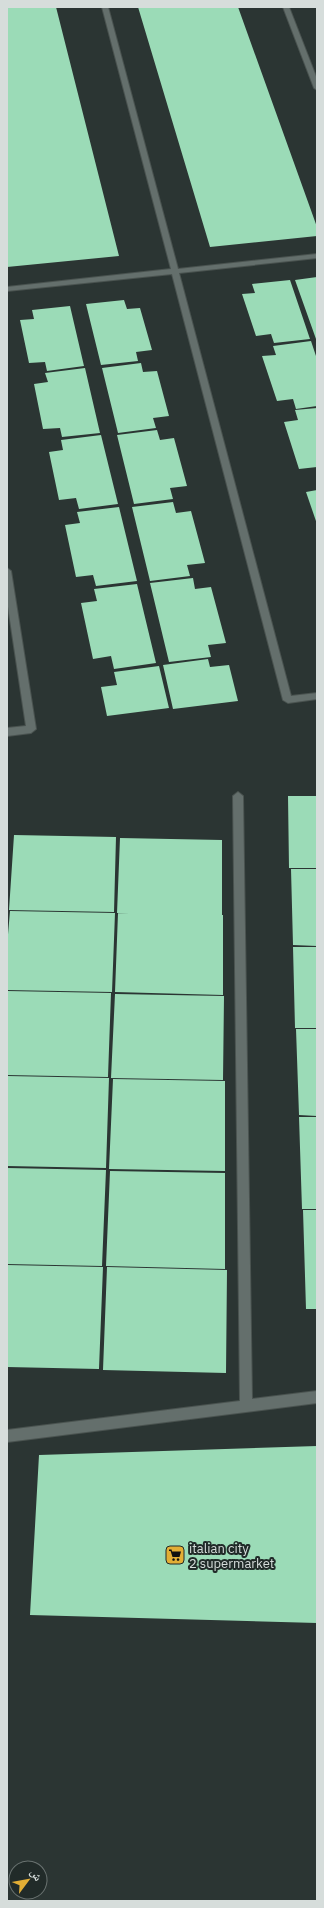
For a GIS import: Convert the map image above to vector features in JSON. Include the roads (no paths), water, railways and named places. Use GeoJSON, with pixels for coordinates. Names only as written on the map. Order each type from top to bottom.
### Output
{"type":"FeatureCollection","features":[{"type":"Feature","properties":{"kind":"street"},"geometry":{"type":"LineString","coordinates":[[105,7],[288,700],[317,696]]}},
{"type":"Feature","properties":{"kind":"street"},"geometry":{"type":"LineString","coordinates":[[286,7],[317,88]]}},
{"type":"Feature","properties":{"kind":"street"},"geometry":{"type":"LineString","coordinates":[[7,289],[317,256]]}},
{"type":"Feature","properties":{"kind":"street"},"geometry":{"type":"LineString","coordinates":[[7,571],[31,729],[7,732]]}},
{"type":"Feature","properties":{"kind":"street"},"geometry":{"type":"LineString","coordinates":[[238,796],[246,1406]]}},
{"type":"Feature","properties":{"kind":"street"},"geometry":{"type":"LineString","coordinates":[[7,1436],[317,1397]]}},
{"type":"Feature","properties":{"kind":"place","name":"italian city 2 supermarket"},"geometry":{"type":"Point","coordinates":[175,1555]}}]}
